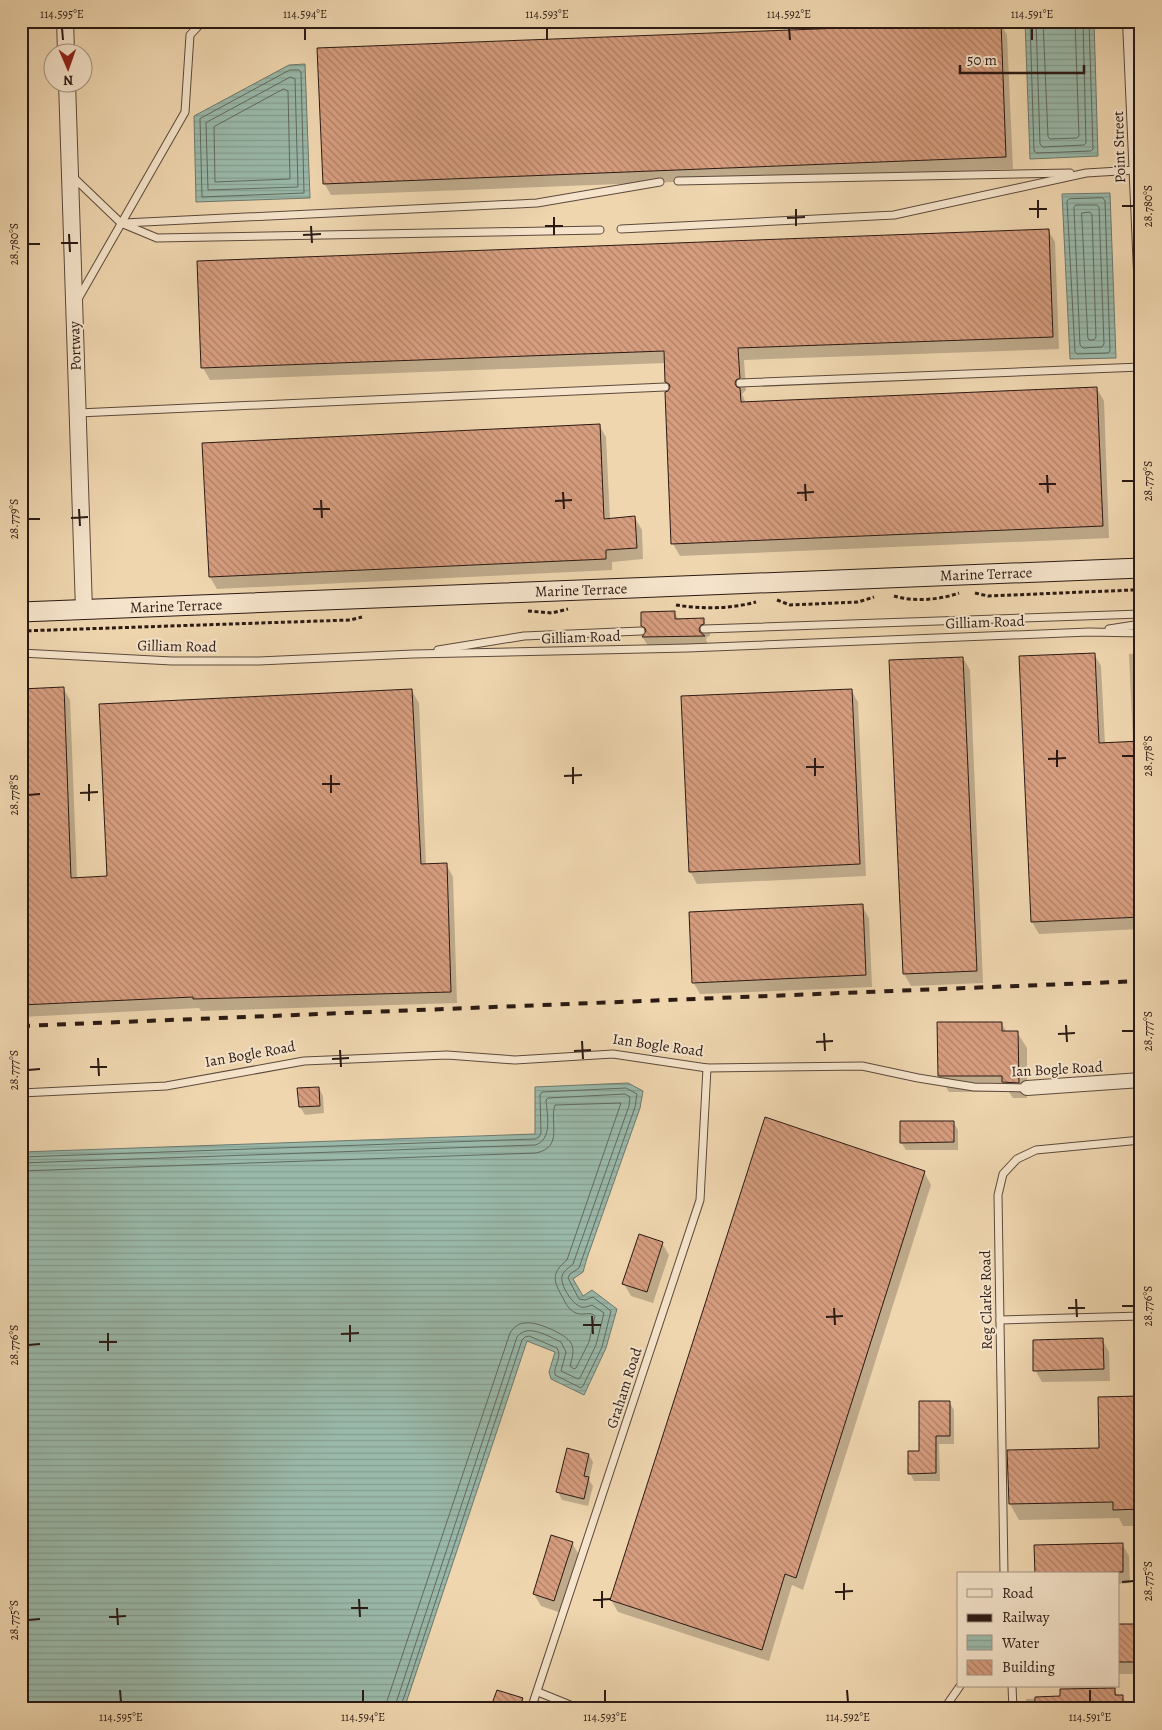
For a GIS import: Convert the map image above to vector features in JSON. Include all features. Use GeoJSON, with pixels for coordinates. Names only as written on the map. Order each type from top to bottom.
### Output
{"type":"FeatureCollection","features":[{"type":"Feature","properties":{"kind":"main road","name":"Marine Terrace"},"geometry":{"type":"LineString","coordinates":[[21,612],[1141,568]]}},
{"type":"Feature","properties":{"kind":"street"},"geometry":{"type":"LineString","coordinates":[[65,21],[66,42]]}},
{"type":"Feature","properties":{"kind":"street","name":"Point Street"},"geometry":{"type":"LineString","coordinates":[[1130,21],[1141,271]]}},
{"type":"Feature","properties":{"kind":"street","name":"Portway"},"geometry":{"type":"LineString","coordinates":[[67,92],[84,610]]}},
{"type":"Feature","properties":{"kind":"street","name":"Ian Bogle Road"},"geometry":{"type":"LineString","coordinates":[[1028,1088],[1141,1080]]}},
{"type":"Feature","properties":{"kind":"lane"},"geometry":{"type":"LineString","coordinates":[[74,306],[185,112],[190,35],[203,21]]}},
{"type":"Feature","properties":{"kind":"lane"},"geometry":{"type":"LineString","coordinates":[[678,181],[1086,173],[1136,170]]}},
{"type":"Feature","properties":{"kind":"lane"},"geometry":{"type":"LineString","coordinates":[[621,229],[894,215],[1086,173]]}},
{"type":"Feature","properties":{"kind":"lane"},"geometry":{"type":"LineString","coordinates":[[70,174],[121,223],[157,238],[600,230]]}},
{"type":"Feature","properties":{"kind":"lane"},"geometry":{"type":"LineString","coordinates":[[121,223],[537,203],[660,182]]}},
{"type":"Feature","properties":{"kind":"lane"},"geometry":{"type":"LineString","coordinates":[[740,383],[1141,367]]}},
{"type":"Feature","properties":{"kind":"lane"},"geometry":{"type":"LineString","coordinates":[[77,414],[665,387]]}},
{"type":"Feature","properties":{"kind":"lane"},"geometry":{"type":"LineString","coordinates":[[704,629],[1141,614]]}},
{"type":"Feature","properties":{"kind":"lane"},"geometry":{"type":"LineString","coordinates":[[1089,632],[1141,624]]}},
{"type":"Feature","properties":{"kind":"lane"},"geometry":{"type":"LineString","coordinates":[[413,654],[524,636],[641,631]]}},
{"type":"Feature","properties":{"kind":"lane","name":"Gilliam Road"},"geometry":{"type":"LineString","coordinates":[[21,653],[172,661],[240,661],[413,654],[688,648],[1089,632],[1141,633]]}},
{"type":"Feature","properties":{"kind":"lane","name":"Ian Bogle Road"},"geometry":{"type":"LineString","coordinates":[[21,1092],[166,1086],[304,1061],[447,1055],[515,1060],[613,1054],[707,1068],[862,1066],[974,1087],[1028,1088]]}},
{"type":"Feature","properties":{"kind":"lane","name":"Graham Road"},"geometry":{"type":"LineString","coordinates":[[531,1709],[700,1200],[707,1068]]}},
{"type":"Feature","properties":{"kind":"lane","name":"Reg Clarke Road"},"geometry":{"type":"LineString","coordinates":[[1004,1572],[998,1195],[1003,1174],[1017,1159],[1036,1150],[1141,1140]]}},
{"type":"Feature","properties":{"kind":"lane"},"geometry":{"type":"LineString","coordinates":[[1000,1320],[1141,1316]]}},
{"type":"Feature","properties":{"kind":"lane"},"geometry":{"type":"LineString","coordinates":[[944,1709],[959,1688]]}},
{"type":"Feature","properties":{"kind":"lane"},"geometry":{"type":"LineString","coordinates":[[1012,1688],[1012,1709]]}},
{"type":"Feature","properties":{"kind":"lane"},"geometry":{"type":"LineString","coordinates":[[538,1692],[580,1709]]}},
{"type":"Feature","properties":{"kind":"path"},"geometry":{"type":"LineString","coordinates":[[974,592],[988,596],[1141,589]]}},
{"type":"Feature","properties":{"kind":"path"},"geometry":{"type":"LineString","coordinates":[[884,594],[904,599],[944,598],[967,591]]}},
{"type":"Feature","properties":{"kind":"path"},"geometry":{"type":"LineString","coordinates":[[770,598],[790,605],[858,602],[876,596]]}},
{"type":"Feature","properties":{"kind":"path"},"geometry":{"type":"LineString","coordinates":[[675,605],[692,607],[743,606],[761,600]]}},
{"type":"Feature","properties":{"kind":"path"},"geometry":{"type":"LineString","coordinates":[[522,610],[552,613],[569,609]]}},
{"type":"Feature","properties":{"kind":"path"},"geometry":{"type":"LineString","coordinates":[[21,631],[350,620],[369,615]]}},
{"type":"Feature","properties":{"kind":"water"},"geometry":{"type":"Polygon","coordinates":[[[1025,21],[1094,21],[1098,156],[1030,159],[1025,21]]]}},
{"type":"Feature","properties":{"kind":"water"},"geometry":{"type":"Polygon","coordinates":[[[305,64],[310,198],[196,202],[194,116],[289,65],[305,64]]]}},
{"type":"Feature","properties":{"kind":"water"},"geometry":{"type":"Polygon","coordinates":[[[1110,193],[1116,358],[1070,359],[1062,194],[1110,193]]]}},
{"type":"Feature","properties":{"kind":"water"},"geometry":{"type":"Polygon","coordinates":[[[628,1083],[643,1091],[640,1108],[583,1272],[573,1279],[583,1296],[592,1290],[617,1309],[606,1348],[584,1395],[551,1379],[549,1372],[555,1352],[527,1341],[404,1709],[21,1709],[21,1152],[535,1134],[535,1087],[628,1083]]]}},
{"type":"Feature","properties":{"kind":"building"},"geometry":{"type":"Polygon","coordinates":[[[1001,22],[1006,157],[323,184],[317,48],[1001,22]]]}},
{"type":"Feature","properties":{"kind":"building"},"geometry":{"type":"Polygon","coordinates":[[[1049,229],[1053,337],[738,348],[740,378],[736,380],[735,384],[740,388],[741,402],[1097,387],[1103,526],[671,544],[665,392],[670,387],[665,382],[664,351],[201,368],[197,261],[1049,229]]]}},
{"type":"Feature","properties":{"kind":"building"},"geometry":{"type":"Polygon","coordinates":[[[600,424],[604,519],[635,516],[637,548],[606,550],[606,559],[209,577],[202,443],[600,424]]]}},
{"type":"Feature","properties":{"kind":"building"},"geometry":{"type":"Polygon","coordinates":[[[675,611],[675,619],[704,618],[704,624],[699,629],[705,636],[642,637],[646,631],[641,626],[641,612],[675,611]]]}},
{"type":"Feature","properties":{"kind":"building"},"geometry":{"type":"Polygon","coordinates":[[[1095,653],[1099,743],[1141,741],[1141,917],[1031,922],[1019,656],[1095,653]]]}},
{"type":"Feature","properties":{"kind":"building"},"geometry":{"type":"Polygon","coordinates":[[[963,657],[977,971],[903,974],[889,660],[963,657]]]}},
{"type":"Feature","properties":{"kind":"building"},"geometry":{"type":"Polygon","coordinates":[[[64,687],[71,878],[107,876],[99,704],[412,689],[421,864],[447,863],[451,992],[193,999],[193,997],[21,1005],[21,689],[64,687]]]}},
{"type":"Feature","properties":{"kind":"building"},"geometry":{"type":"Polygon","coordinates":[[[852,689],[860,864],[689,872],[681,696],[852,689]]]}},
{"type":"Feature","properties":{"kind":"building"},"geometry":{"type":"Polygon","coordinates":[[[863,904],[866,975],[692,983],[689,912],[863,904]]]}},
{"type":"Feature","properties":{"kind":"building"},"geometry":{"type":"Polygon","coordinates":[[[937,1022],[1002,1022],[1002,1031],[1018,1031],[1019,1083],[1002,1082],[1002,1076],[938,1076],[937,1022]]]}},
{"type":"Feature","properties":{"kind":"building"},"geometry":{"type":"Polygon","coordinates":[[[319,1087],[320,1106],[299,1107],[297,1088],[319,1087]]]}},
{"type":"Feature","properties":{"kind":"building"},"geometry":{"type":"Polygon","coordinates":[[[765,1117],[925,1171],[796,1578],[785,1574],[762,1650],[610,1600],[765,1117]]]}},
{"type":"Feature","properties":{"kind":"building"},"geometry":{"type":"Polygon","coordinates":[[[900,1121],[954,1121],[954,1142],[900,1143],[900,1121]]]}},
{"type":"Feature","properties":{"kind":"building"},"geometry":{"type":"Polygon","coordinates":[[[639,1234],[663,1242],[647,1292],[622,1284],[639,1234]]]}},
{"type":"Feature","properties":{"kind":"building"},"geometry":{"type":"Polygon","coordinates":[[[1103,1338],[1104,1369],[1033,1371],[1033,1340],[1103,1338]]]}},
{"type":"Feature","properties":{"kind":"building"},"geometry":{"type":"Polygon","coordinates":[[[1141,1396],[1141,1509],[1113,1510],[1113,1502],[1009,1504],[1007,1450],[1099,1448],[1098,1397],[1141,1396]]]}},
{"type":"Feature","properties":{"kind":"building"},"geometry":{"type":"Polygon","coordinates":[[[919,1401],[950,1401],[950,1436],[936,1436],[936,1473],[908,1474],[908,1451],[919,1451],[919,1401]]]}},
{"type":"Feature","properties":{"kind":"building"},"geometry":{"type":"Polygon","coordinates":[[[567,1448],[589,1454],[584,1476],[589,1477],[584,1499],[556,1492],[567,1448]]]}},
{"type":"Feature","properties":{"kind":"building"},"geometry":{"type":"Polygon","coordinates":[[[551,1535],[573,1542],[554,1601],[533,1594],[551,1535]]]}},
{"type":"Feature","properties":{"kind":"building"},"geometry":{"type":"Polygon","coordinates":[[[1123,1543],[1123,1572],[1035,1572],[1034,1545],[1123,1543]]]}},
{"type":"Feature","properties":{"kind":"building"},"geometry":{"type":"Polygon","coordinates":[[[1120,1624],[1136,1624],[1137,1662],[1120,1662],[1120,1624]]]}},
{"type":"Feature","properties":{"kind":"building"},"geometry":{"type":"Polygon","coordinates":[[[1115,1688],[1115,1695],[1123,1695],[1123,1709],[1035,1709],[1035,1697],[1060,1696],[1060,1689],[1115,1688]]]}},
{"type":"Feature","properties":{"kind":"building"},"geometry":{"type":"Polygon","coordinates":[[[497,1690],[523,1698],[519,1709],[490,1709],[497,1690]]]}},
{"type":"Feature","properties":{"kind":"railway"},"geometry":{"type":"LineString","coordinates":[[21,1026],[1141,981]]}}]}
